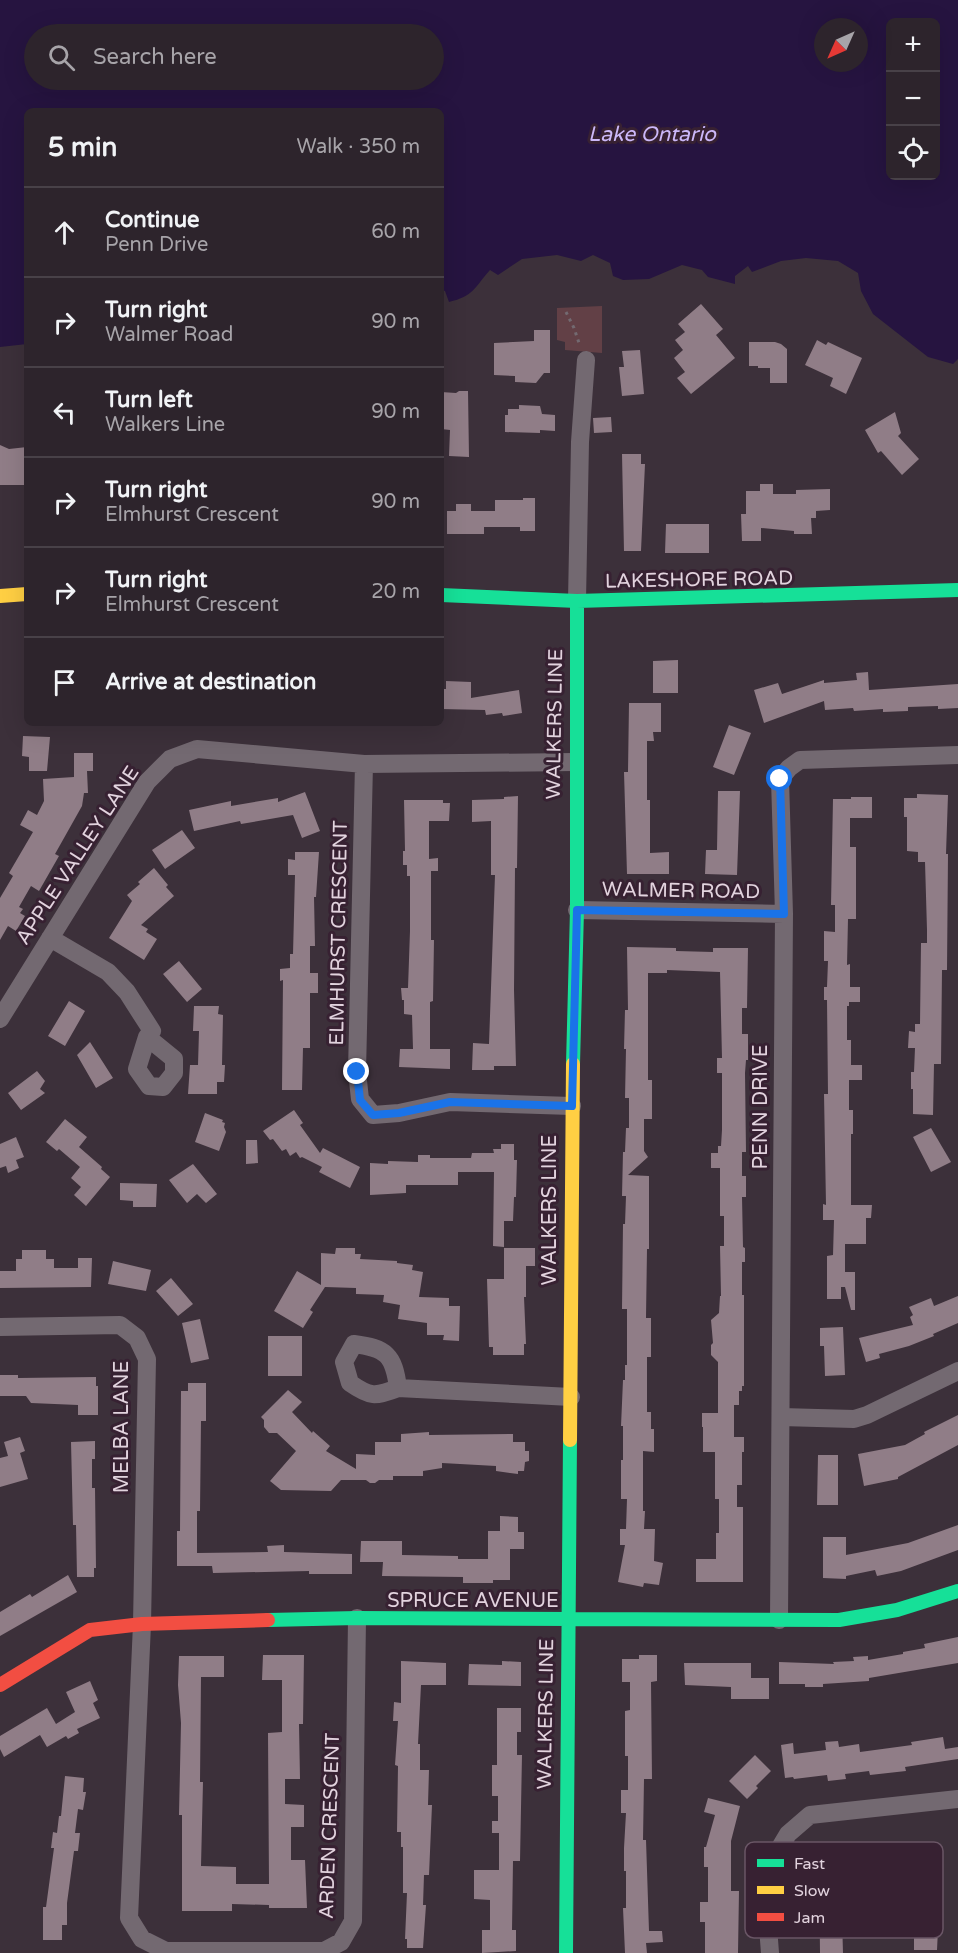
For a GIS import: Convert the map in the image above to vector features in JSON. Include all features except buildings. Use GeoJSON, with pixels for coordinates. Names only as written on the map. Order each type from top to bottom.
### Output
{"type":"FeatureCollection","features":[{"type":"Feature","properties":{"kind":"main road","name":"LAKESHORE ROAD"},"geometry":{"type":"LineString","coordinates":[[444,595],[577,601],[958,590]]}},
{"type":"Feature","properties":{"kind":"main road"},"geometry":{"type":"LineString","coordinates":[[0,596],[24,594]]}},
{"type":"Feature","properties":{"kind":"main road","name":"WALKERS LINE"},"geometry":{"type":"LineString","coordinates":[[566,1953],[572,1106],[577,910],[575,762],[577,601]]}},
{"type":"Feature","properties":{"kind":"main road","name":"SPRUCE AVENUE"},"geometry":{"type":"LineString","coordinates":[[0,1685],[90,1630],[142,1624],[357,1618],[839,1620],[897,1610],[958,1590]]}},
{"type":"Feature","properties":{"kind":"street","name":"WALKERS LINE"},"geometry":{"type":"LineString","coordinates":[[577,601],[580,442],[586,360]]}},
{"type":"Feature","properties":{"kind":"street","name":"APPLE VALLEY LANE"},"geometry":{"type":"LineString","coordinates":[[0,1019],[147,782],[170,759],[197,749],[364,764],[575,762]]}},
{"type":"Feature","properties":{"kind":"street","name":"PENN DRIVE"},"geometry":{"type":"LineString","coordinates":[[778,1620],[784,914],[780,779],[789,768],[801,760],[958,755]]}},
{"type":"Feature","properties":{"kind":"street","name":"ELMHURST CRESCENT"},"geometry":{"type":"LineString","coordinates":[[364,764],[357,1072],[360,1100],[373,1115],[399,1113],[450,1102],[572,1106]]}},
{"type":"Feature","properties":{"kind":"street","name":"WALMER ROAD"},"geometry":{"type":"LineString","coordinates":[[577,910],[784,914]]}},
{"type":"Feature","properties":{"kind":"street"},"geometry":{"type":"LineString","coordinates":[[50,938],[108,972],[127,992],[152,1031],[147,1038]]}},
{"type":"Feature","properties":{"kind":"street","name":"MELBA LANE"},"geometry":{"type":"LineString","coordinates":[[0,1327],[120,1325],[137,1338],[147,1359],[142,1624]]}},
{"type":"Feature","properties":{"kind":"street"},"geometry":{"type":"LineString","coordinates":[[781,1417],[854,1419],[867,1415],[958,1371]]}},
{"type":"Feature","properties":{"kind":"street"},"geometry":{"type":"LineString","coordinates":[[398,1388],[571,1396]]}},
{"type":"Feature","properties":{"kind":"street","name":"ARDEN CRESCENT"},"geometry":{"type":"LineString","coordinates":[[142,1624],[129,1918],[142,1939],[166,1951],[324,1951],[341,1942],[353,1922],[357,1618]]}},
{"type":"Feature","properties":{"kind":"street"},"geometry":{"type":"LineString","coordinates":[[784,1842],[788,1834],[810,1815],[958,1799]]}},
{"type":"Feature","properties":{"kind":"street"},"geometry":{"type":"LineString","coordinates":[[769,1938],[770,1953]]}},
{"type":"Feature","properties":{"kind":"path"},"geometry":{"type":"LineString","coordinates":[[566,312],[586,360]]}},
{"type":"Feature","properties":{"kind":"shaded area"},"geometry":{"type":"Polygon","coordinates":[[[602,306],[602,353],[565,350],[565,342],[557,340],[557,308],[602,306]]]}},
{"type":"Feature","properties":{"kind":"water","name":"Lake Ontario"},"geometry":{"type":"Polygon","coordinates":[[[0,0],[958,0],[958,359],[953,364],[928,357],[873,314],[861,291],[858,273],[838,261],[806,258],[781,261],[752,272],[748,266],[735,276],[735,284],[708,277],[702,270],[682,265],[649,279],[623,280],[613,276],[610,263],[593,255],[581,261],[557,255],[522,259],[498,275],[490,270],[469,294],[449,302],[444,291],[444,108],[24,108],[24,344],[0,347],[0,0]]]}},
{"type":"Feature","properties":{"kind":"traffic: fast"},"geometry":{"type":"LineString","coordinates":[[444,595],[577,601],[958,590]]}},
{"type":"Feature","properties":{"kind":"traffic: fast"},"geometry":{"type":"LineString","coordinates":[[573,1064],[577,910],[577,601]]}},
{"type":"Feature","properties":{"kind":"traffic: fast"},"geometry":{"type":"LineString","coordinates":[[566,1953],[570,1440]]}},
{"type":"Feature","properties":{"kind":"traffic: fast"},"geometry":{"type":"LineString","coordinates":[[268,1620],[357,1618],[839,1620],[897,1610],[958,1591]]}},
{"type":"Feature","properties":{"kind":"traffic: slow"},"geometry":{"type":"LineString","coordinates":[[0,596],[24,594]]}},
{"type":"Feature","properties":{"kind":"traffic: slow"},"geometry":{"type":"LineString","coordinates":[[570,1440],[573,1064]]}},
{"type":"Feature","properties":{"kind":"traffic: jam"},"geometry":{"type":"LineString","coordinates":[[0,1685],[90,1630],[142,1624],[268,1620]]}},
{"type":"Feature","properties":{"kind":"route"},"geometry":{"type":"LineString","coordinates":[[357,1072],[360,1100],[373,1115],[399,1113],[450,1102],[572,1106],[577,910],[784,914],[780,779]]}}]}
